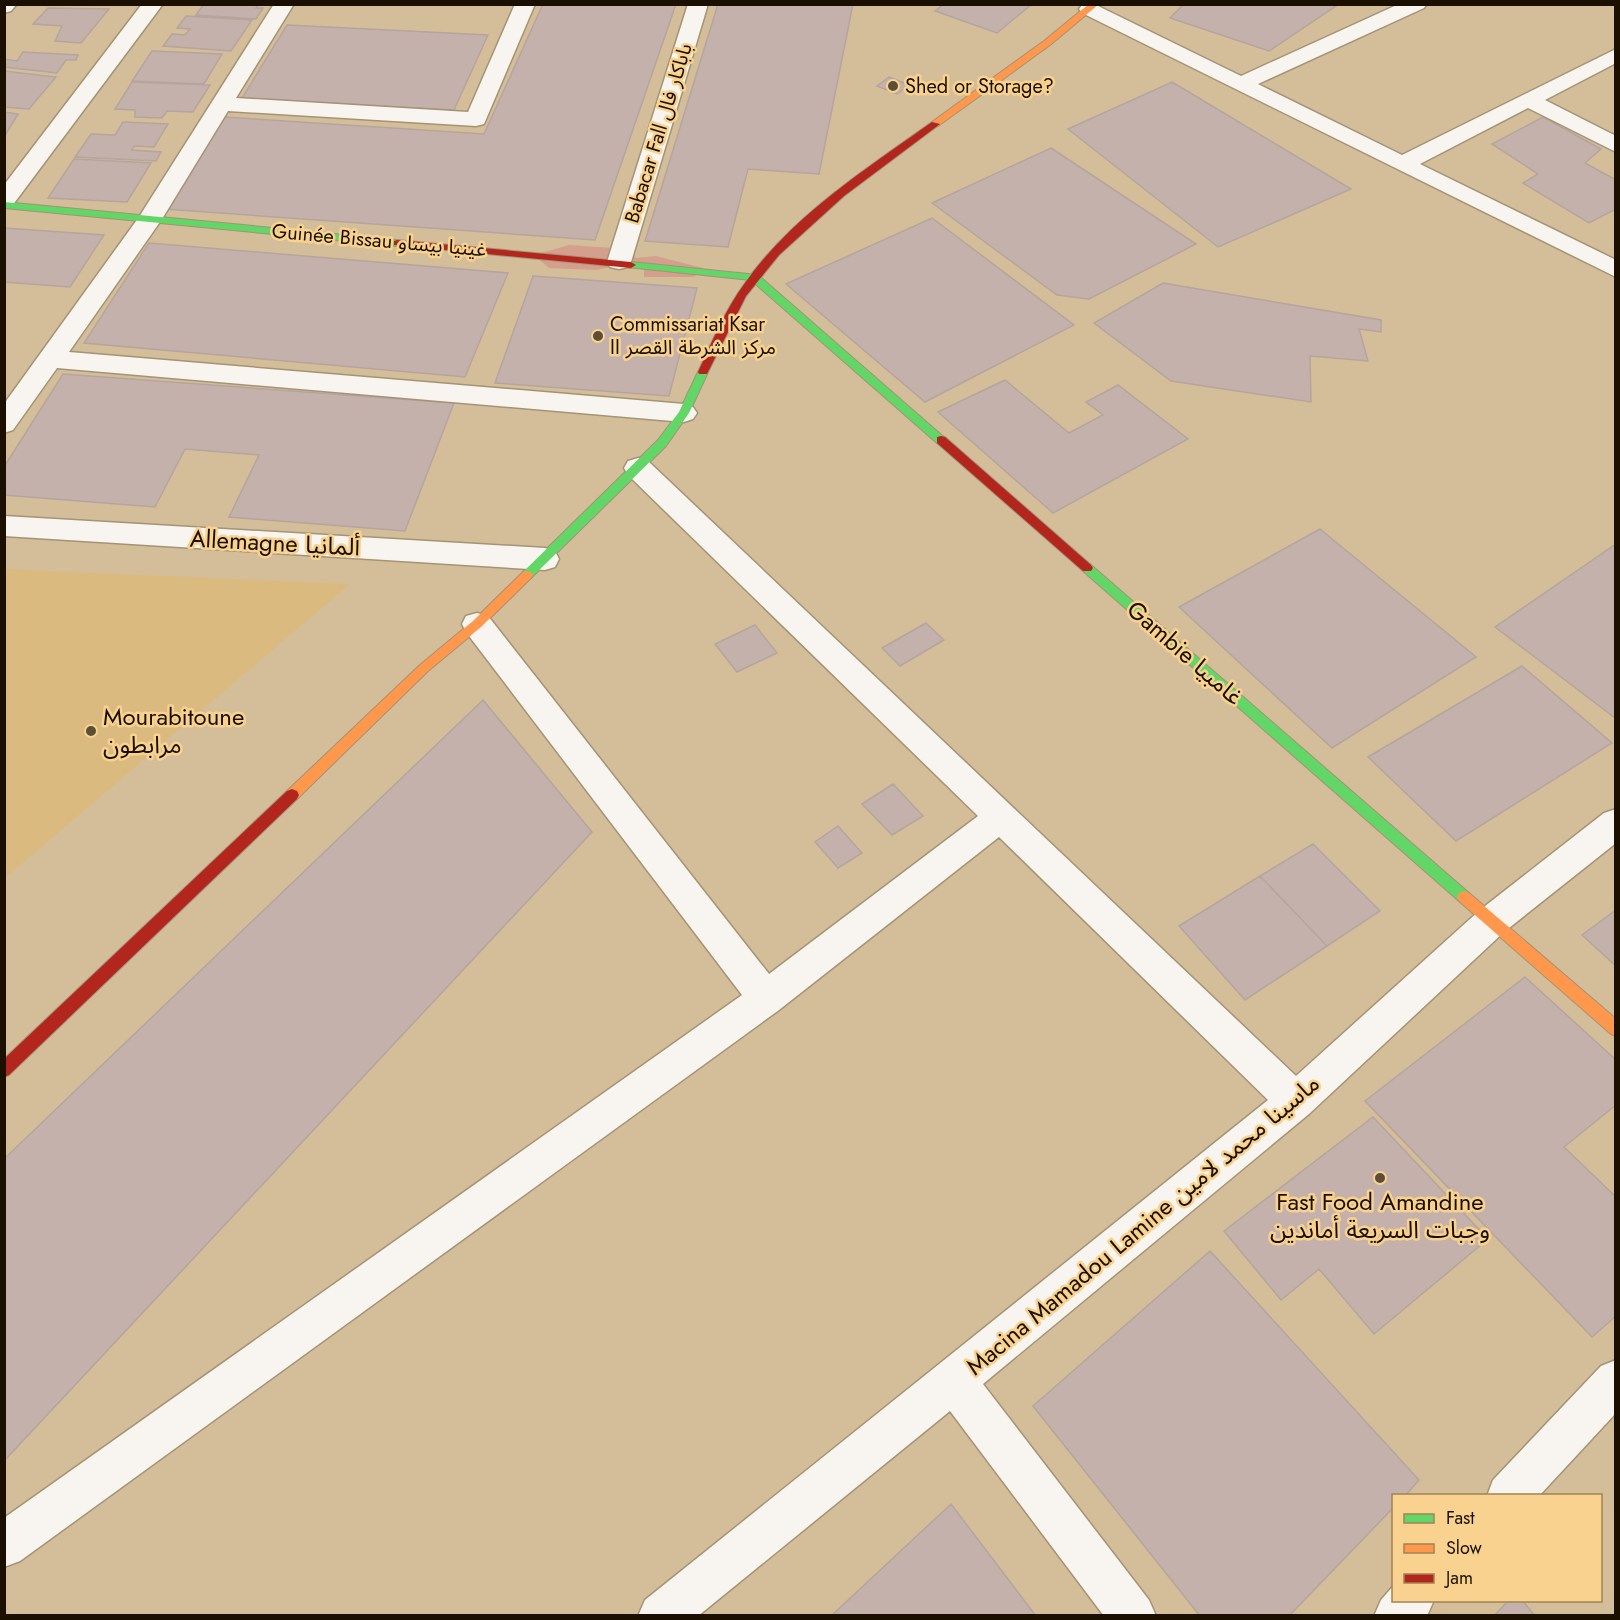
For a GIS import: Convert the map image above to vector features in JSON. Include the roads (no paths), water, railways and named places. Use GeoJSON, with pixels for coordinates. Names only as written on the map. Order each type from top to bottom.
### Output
{"type":"FeatureCollection","features":[{"type":"Feature","properties":{"kind":"street"},"geometry":{"type":"LineString","coordinates":[[4,203],[153,4]]}},
{"type":"Feature","properties":{"kind":"street"},"geometry":{"type":"LineString","coordinates":[[4,424],[150,219],[284,4]]}},
{"type":"Feature","properties":{"kind":"street"},"geometry":{"type":"LineString","coordinates":[[222,104],[476,119],[525,4]]}},
{"type":"Feature","properties":{"kind":"street","name":"Babacar Fall باباكار فال"},"geometry":{"type":"LineString","coordinates":[[619,262],[698,4]]}},
{"type":"Feature","properties":{"kind":"street"},"geometry":{"type":"LineString","coordinates":[[1241,84],[1417,4]]}},
{"type":"Feature","properties":{"kind":"street"},"geometry":{"type":"LineString","coordinates":[[4,1070],[424,668],[477,624],[662,443],[684,413],[713,350],[754,277],[800,226],[835,197],[1038,50],[1092,7],[1241,84],[1616,270]]}},
{"type":"Feature","properties":{"kind":"street"},"geometry":{"type":"LineString","coordinates":[[1402,164],[1616,55]]}},
{"type":"Feature","properties":{"kind":"street"},"geometry":{"type":"LineString","coordinates":[[1529,100],[1616,145]]}},
{"type":"Feature","properties":{"kind":"street","name":"Guinée Bissau غينيا بيساو"},"geometry":{"type":"LineString","coordinates":[[4,203],[754,277]]}},
{"type":"Feature","properties":{"kind":"street","name":"Gambie غامبيا"},"geometry":{"type":"LineString","coordinates":[[754,277],[1616,1029]]}},
{"type":"Feature","properties":{"kind":"street"},"geometry":{"type":"LineString","coordinates":[[51,359],[684,413]]}},
{"type":"Feature","properties":{"kind":"street"},"geometry":{"type":"LineString","coordinates":[[638,468],[1296,1101]]}},
{"type":"Feature","properties":{"kind":"street","name":"Allemagne ألمانيا"},"geometry":{"type":"LineString","coordinates":[[4,526],[545,559]]}},
{"type":"Feature","properties":{"kind":"street"},"geometry":{"type":"LineString","coordinates":[[477,624],[766,998]]}},
{"type":"Feature","properties":{"kind":"street"},"geometry":{"type":"LineString","coordinates":[[4,1545],[766,998],[1002,816]]}},
{"type":"Feature","properties":{"kind":"street","name":"Macina Mamadou Lamine ماسينا محمد لامين"},"geometry":{"type":"LineString","coordinates":[[661,1616],[954,1381],[1296,1101],[1492,921],[1616,823]]}},
{"type":"Feature","properties":{"kind":"street"},"geometry":{"type":"LineString","coordinates":[[954,1381],[1132,1616]]}},
{"type":"Feature","properties":{"kind":"street"},"geometry":{"type":"LineString","coordinates":[[1511,1494],[1616,1381]]}},
{"type":"Feature","properties":{"kind":"street"},"geometry":{"type":"LineString","coordinates":[[1397,1616],[1409,1602]]}},
{"type":"Feature","properties":{"kind":"place","name":"Shed or Storage?"},"geometry":{"type":"Point","coordinates":[893,86]}},
{"type":"Feature","properties":{"kind":"place","name":"Commissariat Ksar II مركز الشرطة القصر"},"geometry":{"type":"Point","coordinates":[598,336]}},
{"type":"Feature","properties":{"kind":"place","name":"Mourabitoune مرابطون"},"geometry":{"type":"Point","coordinates":[91,731]}},
{"type":"Feature","properties":{"kind":"place","name":"Fast Food Amandine وجبات السريعة أماندين"},"geometry":{"type":"Point","coordinates":[1380,1178]}}]}
